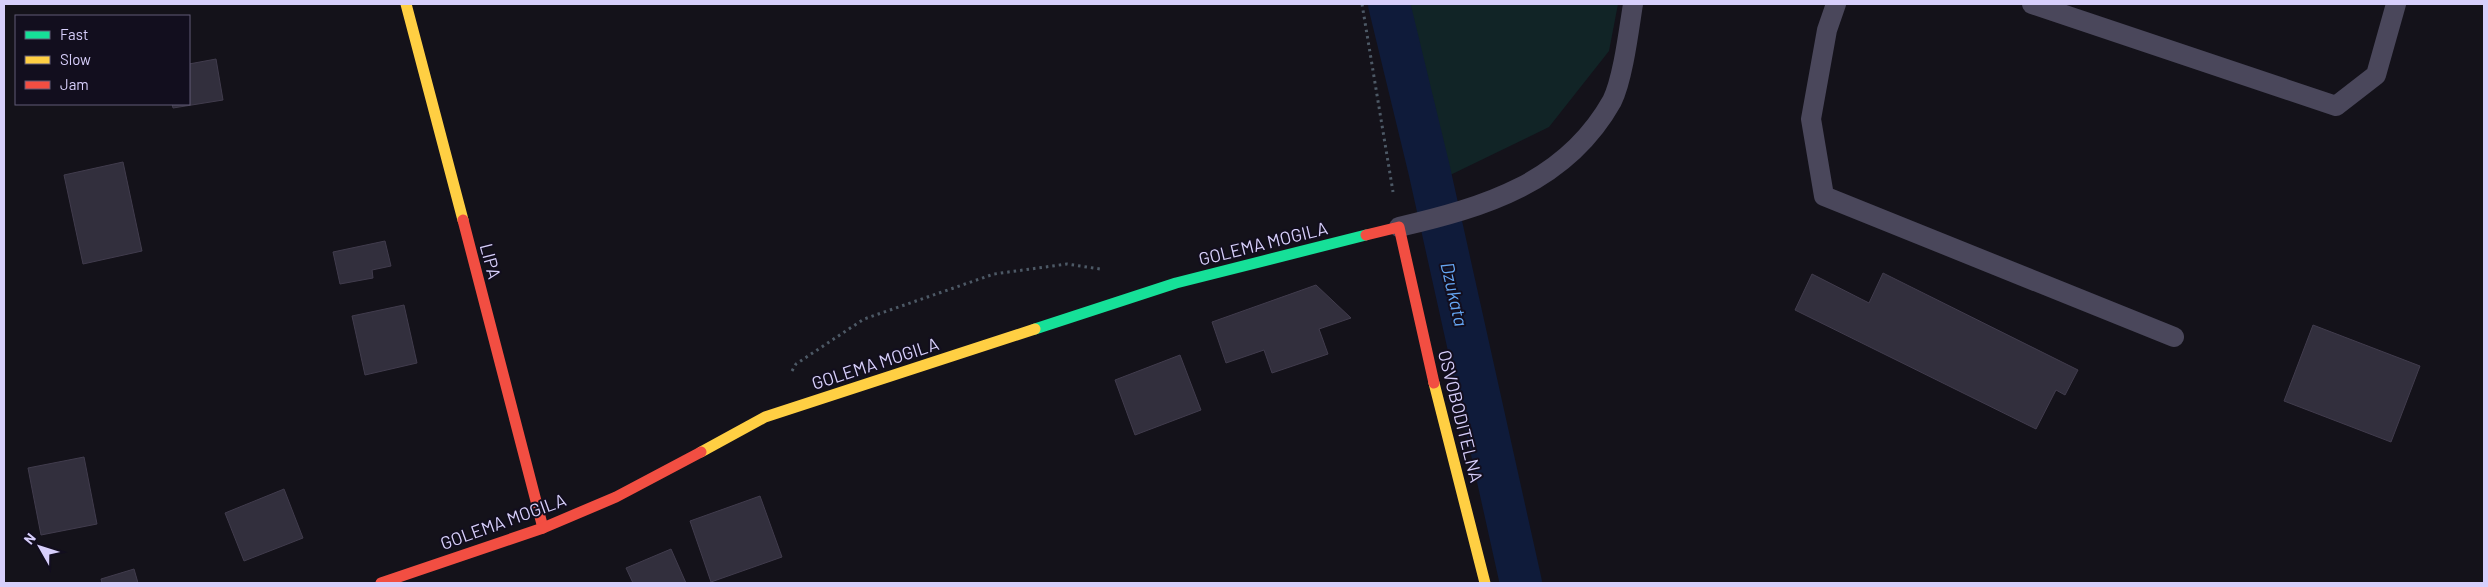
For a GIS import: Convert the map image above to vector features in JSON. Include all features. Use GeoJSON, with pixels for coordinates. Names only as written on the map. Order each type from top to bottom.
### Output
{"type":"FeatureCollection","features":[{"type":"Feature","properties":{"kind":"street","name":"LIPA"},"geometry":{"type":"LineString","coordinates":[[406,4],[543,528]]}},
{"type":"Feature","properties":{"kind":"street","name":"GOLEMA MOGILA"},"geometry":{"type":"LineString","coordinates":[[381,583],[543,528],[616,497],[765,417],[1176,283],[1399,227]]}},
{"type":"Feature","properties":{"kind":"street","name":"OSVOBODITELNA"},"geometry":{"type":"LineString","coordinates":[[1399,227],[1430,366],[1485,583]]}},
{"type":"Feature","properties":{"kind":"lane"},"geometry":{"type":"LineString","coordinates":[[1399,227],[1476,207],[1512,193],[1550,171],[1583,142],[1613,100],[1625,54],[1633,4]]}},
{"type":"Feature","properties":{"kind":"lane"},"geometry":{"type":"LineString","coordinates":[[1836,4],[1827,30],[1811,119],[1824,196],[2174,337]]}},
{"type":"Feature","properties":{"kind":"lane"},"geometry":{"type":"LineString","coordinates":[[2032,4],[2336,106],[2376,75],[2396,4]]}},
{"type":"Feature","properties":{"kind":"path"},"geometry":{"type":"LineString","coordinates":[[1362,4],[1399,227]]}},
{"type":"Feature","properties":{"kind":"path"},"geometry":{"type":"LineString","coordinates":[[791,372],[796,364],[864,319],[994,274],[1067,264],[1104,270]]}},
{"type":"Feature","properties":{"kind":"green space"},"geometry":{"type":"Polygon","coordinates":[[[1399,4],[1618,4],[1609,51],[1549,127],[1444,178],[1399,4]]]}},
{"type":"Feature","properties":{"kind":"building"},"geometry":{"type":"Polygon","coordinates":[[[216,59],[223,100],[173,108],[172,105],[190,105],[190,64],[216,59]]]}},
{"type":"Feature","properties":{"kind":"building"},"geometry":{"type":"Polygon","coordinates":[[[123,162],[142,251],[83,264],[64,175],[123,162]]]}},
{"type":"Feature","properties":{"kind":"building"},"geometry":{"type":"Polygon","coordinates":[[[385,241],[391,266],[372,270],[373,278],[340,284],[333,252],[385,241]]]}},
{"type":"Feature","properties":{"kind":"building"},"geometry":{"type":"Polygon","coordinates":[[[1883,273],[2078,370],[2065,395],[2056,390],[2036,429],[1795,310],[1812,274],[1869,303],[1883,273]]]}},
{"type":"Feature","properties":{"kind":"building"},"geometry":{"type":"Polygon","coordinates":[[[1316,285],[1351,318],[1319,329],[1328,354],[1272,373],[1264,350],[1226,363],[1212,322],[1316,285]]]}},
{"type":"Feature","properties":{"kind":"building"},"geometry":{"type":"Polygon","coordinates":[[[404,305],[417,363],[365,375],[352,316],[404,305]]]}},
{"type":"Feature","properties":{"kind":"building"},"geometry":{"type":"Polygon","coordinates":[[[2313,325],[2420,366],[2391,442],[2284,401],[2313,325]]]}},
{"type":"Feature","properties":{"kind":"building"},"geometry":{"type":"Polygon","coordinates":[[[1180,355],[1201,410],[1135,435],[1115,380],[1180,355]]]}},
{"type":"Feature","properties":{"kind":"building"},"geometry":{"type":"Polygon","coordinates":[[[84,457],[97,524],[41,535],[28,468],[84,457]]]}},
{"type":"Feature","properties":{"kind":"building"},"geometry":{"type":"Polygon","coordinates":[[[284,489],[303,538],[244,561],[225,513],[284,489]]]}},
{"type":"Feature","properties":{"kind":"building"},"geometry":{"type":"Polygon","coordinates":[[[760,496],[782,557],[711,582],[690,521],[760,496]]]}},
{"type":"Feature","properties":{"kind":"building"},"geometry":{"type":"Polygon","coordinates":[[[671,549],[686,583],[633,583],[626,568],[671,549]]]}},
{"type":"Feature","properties":{"kind":"building"},"geometry":{"type":"Polygon","coordinates":[[[134,569],[138,583],[102,583],[101,579],[134,569]]]}},
{"type":"Feature","properties":{"kind":"waterway","name":"Dzukata"},"geometry":{"type":"LineString","coordinates":[[1389,4],[1429,169],[1521,583]]}},
{"type":"Feature","properties":{"kind":"traffic: fast"},"geometry":{"type":"LineString","coordinates":[[1035,329],[1176,283],[1366,235]]}},
{"type":"Feature","properties":{"kind":"traffic: slow"},"geometry":{"type":"LineString","coordinates":[[406,4],[463,220]]}},
{"type":"Feature","properties":{"kind":"traffic: slow"},"geometry":{"type":"LineString","coordinates":[[701,452],[765,417],[1035,329]]}},
{"type":"Feature","properties":{"kind":"traffic: slow"},"geometry":{"type":"LineString","coordinates":[[1434,383],[1485,583]]}},
{"type":"Feature","properties":{"kind":"traffic: jam"},"geometry":{"type":"LineString","coordinates":[[463,220],[543,528]]}},
{"type":"Feature","properties":{"kind":"traffic: jam"},"geometry":{"type":"LineString","coordinates":[[1366,235],[1399,227],[1434,383]]}},
{"type":"Feature","properties":{"kind":"traffic: jam"},"geometry":{"type":"LineString","coordinates":[[381,583],[543,528],[616,497],[701,452]]}}]}
